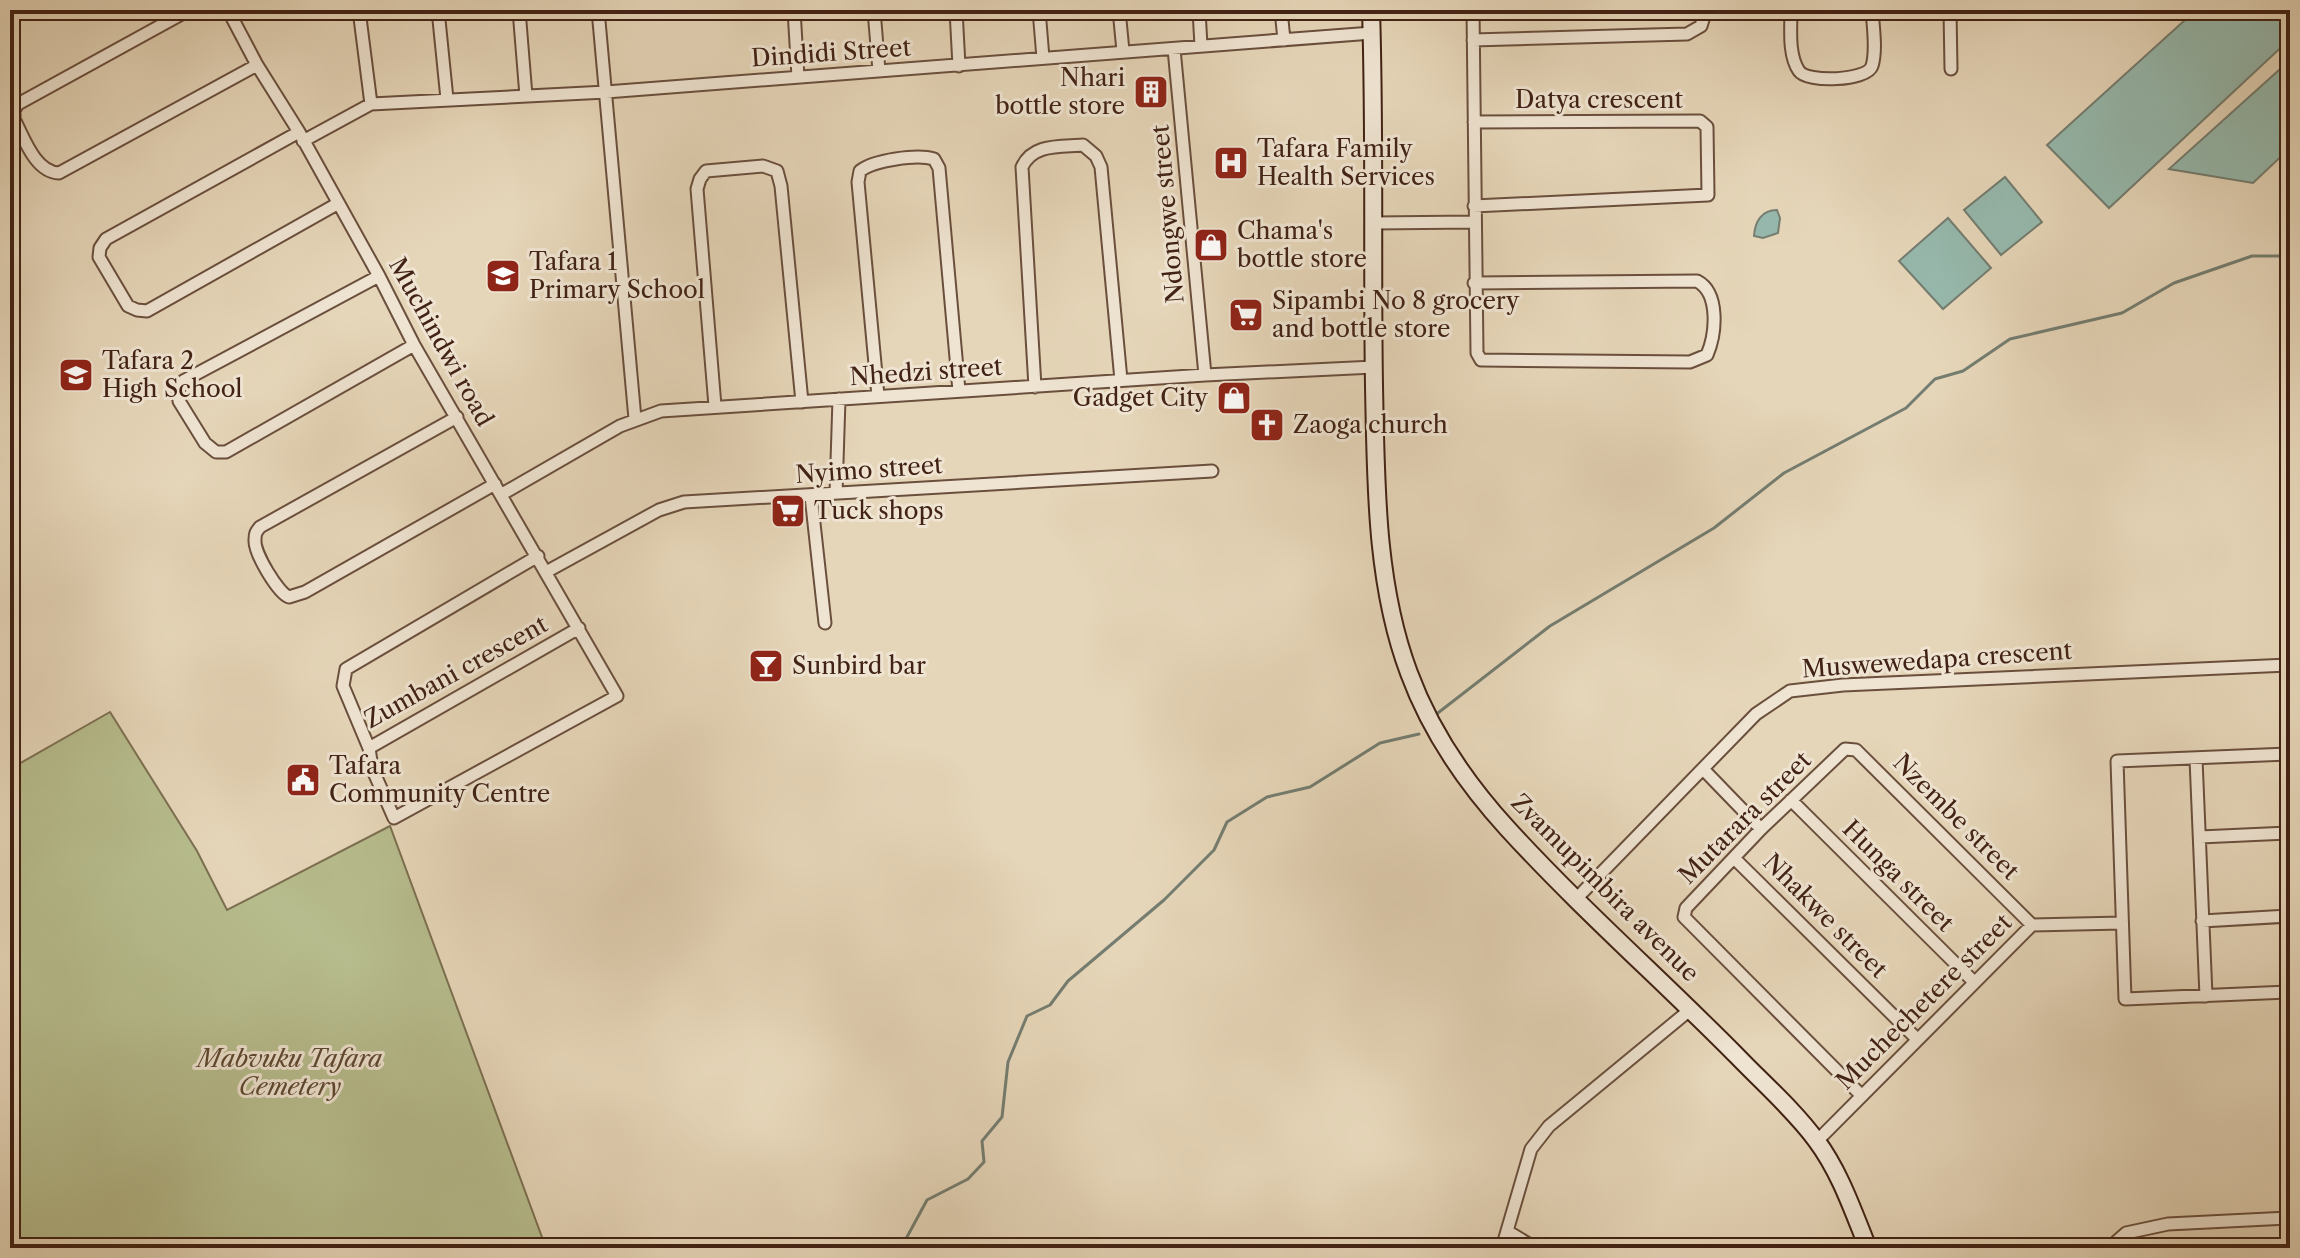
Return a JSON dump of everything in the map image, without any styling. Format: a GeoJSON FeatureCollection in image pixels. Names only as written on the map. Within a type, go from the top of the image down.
{"type":"FeatureCollection","features":[{"type":"Feature","properties":{"kind":"street"},"geometry":{"type":"LineString","coordinates":[[10,16],[22,10]]}},
{"type":"Feature","properties":{"kind":"street"},"geometry":{"type":"LineString","coordinates":[[189,10],[18,104],[14,119],[42,168],[50,173],[59,173],[257,65]]}},
{"type":"Feature","properties":{"kind":"street","name":"Muchindwi road"},"geometry":{"type":"LineString","coordinates":[[228,10],[379,276],[414,345],[617,696],[394,818],[372,768],[369,748]]}},
{"type":"Feature","properties":{"kind":"street"},"geometry":{"type":"LineString","coordinates":[[359,10],[371,104]]}},
{"type":"Feature","properties":{"kind":"street"},"geometry":{"type":"LineString","coordinates":[[438,10],[447,99]]}},
{"type":"Feature","properties":{"kind":"street"},"geometry":{"type":"LineString","coordinates":[[519,10],[526,96]]}},
{"type":"Feature","properties":{"kind":"street"},"geometry":{"type":"LineString","coordinates":[[598,10],[635,419]]}},
{"type":"Feature","properties":{"kind":"street"},"geometry":{"type":"LineString","coordinates":[[794,10],[798,77]]}},
{"type":"Feature","properties":{"kind":"street"},"geometry":{"type":"LineString","coordinates":[[874,10],[879,71]]}},
{"type":"Feature","properties":{"kind":"street"},"geometry":{"type":"LineString","coordinates":[[956,10],[959,66]]}},
{"type":"Feature","properties":{"kind":"street"},"geometry":{"type":"LineString","coordinates":[[1039,10],[1043,58]]}},
{"type":"Feature","properties":{"kind":"street"},"geometry":{"type":"LineString","coordinates":[[1119,10],[1123,51]]}},
{"type":"Feature","properties":{"kind":"street"},"geometry":{"type":"LineString","coordinates":[[1199,10],[1201,46]]}},
{"type":"Feature","properties":{"kind":"street"},"geometry":{"type":"LineString","coordinates":[[1281,10],[1284,40]]}},
{"type":"Feature","properties":{"kind":"street","name":"Zvamupimbira avenue"},"geometry":{"type":"LineString","coordinates":[[1371,10],[1376,458],[1384,563],[1395,627],[1408,671],[1430,720],[1464,773],[1504,825],[1575,900],[1691,1009],[1817,1141],[1836,1172],[1868,1248]]}},
{"type":"Feature","properties":{"kind":"street"},"geometry":{"type":"LineString","coordinates":[[1473,10],[1474,283],[1477,353],[1481,360],[1690,362],[1707,355],[1712,343],[1713,314],[1709,293],[1705,285],[1697,281],[1474,283]]}},
{"type":"Feature","properties":{"kind":"street"},"geometry":{"type":"LineString","coordinates":[[1473,40],[1687,34],[1701,26],[1706,10]]}},
{"type":"Feature","properties":{"kind":"street"},"geometry":{"type":"LineString","coordinates":[[1791,10],[1794,61],[1800,73],[1808,78],[1858,77],[1868,73],[1873,64],[1872,10]]}},
{"type":"Feature","properties":{"kind":"street"},"geometry":{"type":"LineString","coordinates":[[1950,10],[1951,69]]}},
{"type":"Feature","properties":{"kind":"street","name":"Dindidi Street"},"geometry":{"type":"LineString","coordinates":[[337,204],[147,311],[128,306],[99,257],[106,239],[301,136],[371,104],[606,92],[1372,33]]}},
{"type":"Feature","properties":{"kind":"street","name":"Ndongwe street"},"geometry":{"type":"LineString","coordinates":[[1174,49],[1205,375]]}},
{"type":"Feature","properties":{"kind":"street","name":"Datya crescent"},"geometry":{"type":"LineString","coordinates":[[1474,122],[1700,121],[1707,127],[1709,150],[1708,195],[1474,206]]}},
{"type":"Feature","properties":{"kind":"street"},"geometry":{"type":"LineString","coordinates":[[1035,387],[1022,167],[1034,152],[1045,148],[1083,145],[1096,156],[1101,167],[1121,380]]}},
{"type":"Feature","properties":{"kind":"street"},"geometry":{"type":"LineString","coordinates":[[878,396],[858,182],[860,171],[868,165],[923,156],[934,159],[939,168],[959,391]]}},
{"type":"Feature","properties":{"kind":"street"},"geometry":{"type":"LineString","coordinates":[[715,406],[697,189],[706,171],[763,166],[777,171],[781,186],[802,402]]}},
{"type":"Feature","properties":{"kind":"street"},"geometry":{"type":"LineString","coordinates":[[1373,223],[1474,222]]}},
{"type":"Feature","properties":{"kind":"street"},"geometry":{"type":"LineString","coordinates":[[379,276],[183,381],[178,390],[179,401],[205,443],[216,452],[226,452],[414,345]]}},
{"type":"Feature","properties":{"kind":"street","name":"Nhedzi street"},"geometry":{"type":"LineString","coordinates":[[457,417],[260,527],[256,533],[256,547],[278,590],[289,597],[305,592],[635,419],[661,411],[1121,380],[1374,367]]}},
{"type":"Feature","properties":{"kind":"street"},"geometry":{"type":"LineString","coordinates":[[836,493],[839,399]]}},
{"type":"Feature","properties":{"kind":"street","name":"Nyimo street"},"geometry":{"type":"LineString","coordinates":[[546,572],[670,505],[684,502],[1212,471]]}},
{"type":"Feature","properties":{"kind":"street"},"geometry":{"type":"LineString","coordinates":[[811,496],[825,623]]}},
{"type":"Feature","properties":{"kind":"street","name":"Zumbani crescent"},"geometry":{"type":"LineString","coordinates":[[538,556],[346,669],[343,686],[369,748],[579,628]]}},
{"type":"Feature","properties":{"kind":"street","name":"Muswewedapa crescent"},"geometry":{"type":"LineString","coordinates":[[1575,900],[1756,714],[1790,691],[1843,685],[2290,665]]}},
{"type":"Feature","properties":{"kind":"street","name":"Mutarara street"},"geometry":{"type":"LineString","coordinates":[[1845,749],[1761,829],[1686,908],[1684,917],[1862,1096]]}},
{"type":"Feature","properties":{"kind":"street","name":"Nzembe street"},"geometry":{"type":"LineString","coordinates":[[1845,749],[1860,752],[2032,925]]}},
{"type":"Feature","properties":{"kind":"street"},"geometry":{"type":"LineString","coordinates":[[2290,754],[2117,761],[2125,999],[2290,992]]}},
{"type":"Feature","properties":{"kind":"street"},"geometry":{"type":"LineString","coordinates":[[2196,759],[2206,996]]}},
{"type":"Feature","properties":{"kind":"street"},"geometry":{"type":"LineString","coordinates":[[1703,769],[1761,829]]}},
{"type":"Feature","properties":{"kind":"street","name":"Hunga street"},"geometry":{"type":"LineString","coordinates":[[1791,800],[1974,982]]}},
{"type":"Feature","properties":{"kind":"street"},"geometry":{"type":"LineString","coordinates":[[2200,837],[2290,833]]}},
{"type":"Feature","properties":{"kind":"street","name":"Nhakwe street"},"geometry":{"type":"LineString","coordinates":[[1735,859],[1917,1039]]}},
{"type":"Feature","properties":{"kind":"street"},"geometry":{"type":"LineString","coordinates":[[2202,921],[2290,916]]}},
{"type":"Feature","properties":{"kind":"street","name":"Muchechetere street"},"geometry":{"type":"LineString","coordinates":[[1817,1141],[2032,925],[2122,923]]}},
{"type":"Feature","properties":{"kind":"street"},"geometry":{"type":"LineString","coordinates":[[1502,1248],[1531,1149],[1537,1139],[1691,1009]]}},
{"type":"Feature","properties":{"kind":"street"},"geometry":{"type":"LineString","coordinates":[[2109,1248],[2126,1233],[2168,1224],[2290,1218]]}},
{"type":"Feature","properties":{"kind":"street"},"geometry":{"type":"LineString","coordinates":[[1507,1231],[1535,1248]]}},
{"type":"Feature","properties":{"kind":"green space","name":"Mabvuku Tafara Cemetery"},"geometry":{"type":"Polygon","coordinates":[[[110,712],[197,851],[227,910],[390,826],[546,1248],[10,1248],[10,769],[110,712]]]}},
{"type":"Feature","properties":{"kind":"water"},"geometry":{"type":"Polygon","coordinates":[[[2196,10],[2290,10],[2290,39],[2109,208],[2047,145],[2196,10]]]}},
{"type":"Feature","properties":{"kind":"water"},"geometry":{"type":"Polygon","coordinates":[[[2290,60],[2290,148],[2253,183],[2169,169],[2290,60]]]}},
{"type":"Feature","properties":{"kind":"water"},"geometry":{"type":"Polygon","coordinates":[[[2005,177],[2042,222],[2001,255],[1964,210],[2005,177]]]}},
{"type":"Feature","properties":{"kind":"water"},"geometry":{"type":"Polygon","coordinates":[[[1777,210],[1780,218],[1778,233],[1763,238],[1754,236],[1760,217],[1777,210]]]}},
{"type":"Feature","properties":{"kind":"water"},"geometry":{"type":"Polygon","coordinates":[[[1948,218],[1991,268],[1943,309],[1899,261],[1948,218]]]}},
{"type":"Feature","properties":{"kind":"waterway"},"geometry":{"type":"LineString","coordinates":[[1434,716],[1550,626],[1714,528],[1784,473],[1906,408],[1935,379],[1963,371],[2010,339],[2122,313],[2174,283],[2252,256],[2290,256]]}},
{"type":"Feature","properties":{"kind":"waterway"},"geometry":{"type":"LineString","coordinates":[[901,1248],[927,1200],[968,1179],[984,1162],[982,1141],[1002,1117],[1008,1062],[1027,1016],[1050,1005],[1068,981],[1164,900],[1214,850],[1227,822],[1267,797],[1310,787],[1380,743],[1419,734]]}},
{"type":"Feature","properties":{"kind":"place","name":"Nhari bottle store"},"geometry":{"type":"Point","coordinates":[1151,92]}},
{"type":"Feature","properties":{"kind":"place","name":"Tafara Family Health Services"},"geometry":{"type":"Point","coordinates":[1231,163]}},
{"type":"Feature","properties":{"kind":"place","name":"Chama's bottle store"},"geometry":{"type":"Point","coordinates":[1211,245]}},
{"type":"Feature","properties":{"kind":"place","name":"Tafara 1 Primary School"},"geometry":{"type":"Point","coordinates":[503,276]}},
{"type":"Feature","properties":{"kind":"place","name":"Sipambi No 8 grocery and bottle store"},"geometry":{"type":"Point","coordinates":[1246,315]}},
{"type":"Feature","properties":{"kind":"place","name":"Tafara 2 High School"},"geometry":{"type":"Point","coordinates":[76,375]}},
{"type":"Feature","properties":{"kind":"place","name":"Gadget City"},"geometry":{"type":"Point","coordinates":[1234,398]}},
{"type":"Feature","properties":{"kind":"place","name":"Zaoga church"},"geometry":{"type":"Point","coordinates":[1267,425]}},
{"type":"Feature","properties":{"kind":"place","name":"Tuck shops"},"geometry":{"type":"Point","coordinates":[788,511]}},
{"type":"Feature","properties":{"kind":"place","name":"Sunbird bar"},"geometry":{"type":"Point","coordinates":[766,666]}},
{"type":"Feature","properties":{"kind":"place","name":"Tafara Community Centre"},"geometry":{"type":"Point","coordinates":[303,780]}}]}
